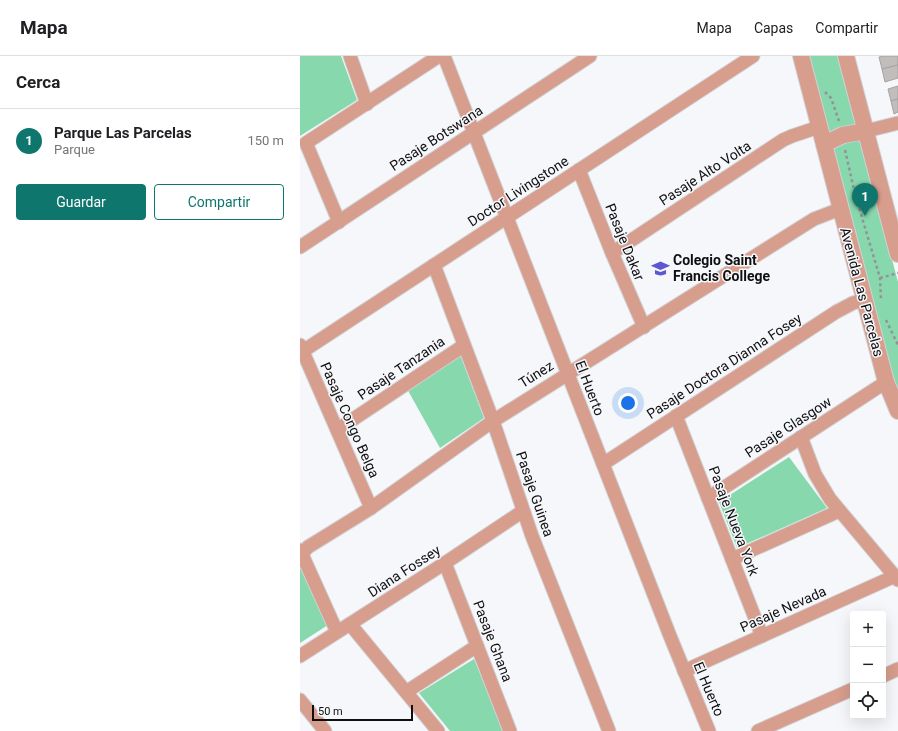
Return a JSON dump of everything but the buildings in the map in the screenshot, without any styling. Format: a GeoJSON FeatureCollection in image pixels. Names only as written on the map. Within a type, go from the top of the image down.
{"type":"FeatureCollection","features":[{"type":"Feature","properties":{"kind":"street"},"geometry":{"type":"LineString","coordinates":[[350,56],[367,104]]}},
{"type":"Feature","properties":{"kind":"street"},"geometry":{"type":"LineString","coordinates":[[339,222],[306,144],[439,56]]}},
{"type":"Feature","properties":{"kind":"street","name":"El Huerto"},"geometry":{"type":"LineString","coordinates":[[444,56],[567,373],[709,731]]}},
{"type":"Feature","properties":{"kind":"street","name":"Pasaje Botswana"},"geometry":{"type":"LineString","coordinates":[[300,247],[590,56]]}},
{"type":"Feature","properties":{"kind":"street","name":"Doctor Livingstone"},"geometry":{"type":"LineString","coordinates":[[301,350],[434,265],[753,56]]}},
{"type":"Feature","properties":{"kind":"street","name":"Avenida Las Parcelas"},"geometry":{"type":"LineString","coordinates":[[800,56],[886,382],[898,411]]}},
{"type":"Feature","properties":{"kind":"street"},"geometry":{"type":"LineString","coordinates":[[846,56],[898,254]]}},
{"type":"Feature","properties":{"kind":"street"},"geometry":{"type":"LineString","coordinates":[[824,144],[843,135],[898,123]]}},
{"type":"Feature","properties":{"kind":"street","name":"Pasaje Alto Volta"},"geometry":{"type":"LineString","coordinates":[[612,253],[783,140],[819,127]]}},
{"type":"Feature","properties":{"kind":"street","name":"Pasaje Dakar"},"geometry":{"type":"LineString","coordinates":[[579,170],[612,253],[644,327]]}},
{"type":"Feature","properties":{"kind":"street","name":"Túnez"},"geometry":{"type":"LineString","coordinates":[[301,554],[308,547],[371,508],[493,420],[567,373],[580,367],[644,327],[814,219],[840,209]]}},
{"type":"Feature","properties":{"kind":"street","name":"Pasaje Guinea"},"geometry":{"type":"LineString","coordinates":[[434,265],[463,346],[493,420],[523,510],[610,731]]}},
{"type":"Feature","properties":{"kind":"street","name":"Pasaje Doctora Dianna Fosey"},"geometry":{"type":"LineString","coordinates":[[603,464],[836,312],[852,303],[864,300]]}},
{"type":"Feature","properties":{"kind":"street","name":"Pasaje Tanzania"},"geometry":{"type":"LineString","coordinates":[[337,430],[463,346]]}},
{"type":"Feature","properties":{"kind":"street","name":"Pasaje Congo Belga"},"geometry":{"type":"LineString","coordinates":[[301,350],[371,508]]}},
{"type":"Feature","properties":{"kind":"street","name":"Pasaje Glasgow"},"geometry":{"type":"LineString","coordinates":[[708,498],[886,382]]}},
{"type":"Feature","properties":{"kind":"street","name":"Pasaje Nueva York"},"geometry":{"type":"LineString","coordinates":[[676,416],[762,636]]}},
{"type":"Feature","properties":{"kind":"street"},"geometry":{"type":"LineString","coordinates":[[801,437],[815,474],[839,510],[896,578]]}},
{"type":"Feature","properties":{"kind":"street","name":"Diana Fossey"},"geometry":{"type":"LineString","coordinates":[[300,656],[445,563],[523,510]]}},
{"type":"Feature","properties":{"kind":"street"},"geometry":{"type":"LineString","coordinates":[[732,559],[839,510]]}},
{"type":"Feature","properties":{"kind":"street"},"geometry":{"type":"LineString","coordinates":[[301,554],[337,632]]}},
{"type":"Feature","properties":{"kind":"street","name":"Pasaje Ghana"},"geometry":{"type":"LineString","coordinates":[[445,563],[510,731]]}},
{"type":"Feature","properties":{"kind":"street","name":"Pasaje Nevada"},"geometry":{"type":"LineString","coordinates":[[684,670],[896,578]]}},
{"type":"Feature","properties":{"kind":"street"},"geometry":{"type":"LineString","coordinates":[[350,624],[438,731]]}},
{"type":"Feature","properties":{"kind":"street"},"geometry":{"type":"LineString","coordinates":[[406,692],[477,646]]}},
{"type":"Feature","properties":{"kind":"street"},"geometry":{"type":"LineString","coordinates":[[886,675],[898,669]]}},
{"type":"Feature","properties":{"kind":"street"},"geometry":{"type":"LineString","coordinates":[[758,731],[850,690]]}},
{"type":"Feature","properties":{"kind":"street"},"geometry":{"type":"LineString","coordinates":[[300,700],[325,731]]}},
{"type":"Feature","properties":{"kind":"path"},"geometry":{"type":"LineString","coordinates":[[823,90],[831,98],[843,135],[855,194],[880,278],[881,302]]}},
{"type":"Feature","properties":{"kind":"path"},"geometry":{"type":"LineString","coordinates":[[880,278],[898,273]]}},
{"type":"Feature","properties":{"kind":"path"},"geometry":{"type":"LineString","coordinates":[[883,314],[898,345]]}},
{"type":"Feature","properties":{"kind":"green space"},"geometry":{"type":"Polygon","coordinates":[[[300,56],[341,56],[357,100],[300,136],[300,56]]]}},
{"type":"Feature","properties":{"kind":"green space"},"geometry":{"type":"Polygon","coordinates":[[[808,56],[838,56],[898,282],[898,393],[891,371],[808,56]]]}},
{"type":"Feature","properties":{"kind":"green space"},"geometry":{"type":"Polygon","coordinates":[[[459,351],[484,418],[440,448],[406,387],[459,351]]]}},
{"type":"Feature","properties":{"kind":"green space"},"geometry":{"type":"Polygon","coordinates":[[[789,457],[827,508],[737,548],[719,502],[789,457]]]}},
{"type":"Feature","properties":{"kind":"green space"},"geometry":{"type":"Polygon","coordinates":[[[300,563],[328,625],[300,643],[300,563]]]}},
{"type":"Feature","properties":{"kind":"green space"},"geometry":{"type":"Polygon","coordinates":[[[474,659],[504,731],[450,731],[419,693],[474,659]]]}},
{"type":"Feature","properties":{"kind":"place","name":"Parque Las Parcelas"},"geometry":{"type":"Point","coordinates":[865,216]}},
{"type":"Feature","properties":{"kind":"place","name":"Colegio Saint Francis College"},"geometry":{"type":"Point","coordinates":[660,268]}}]}
